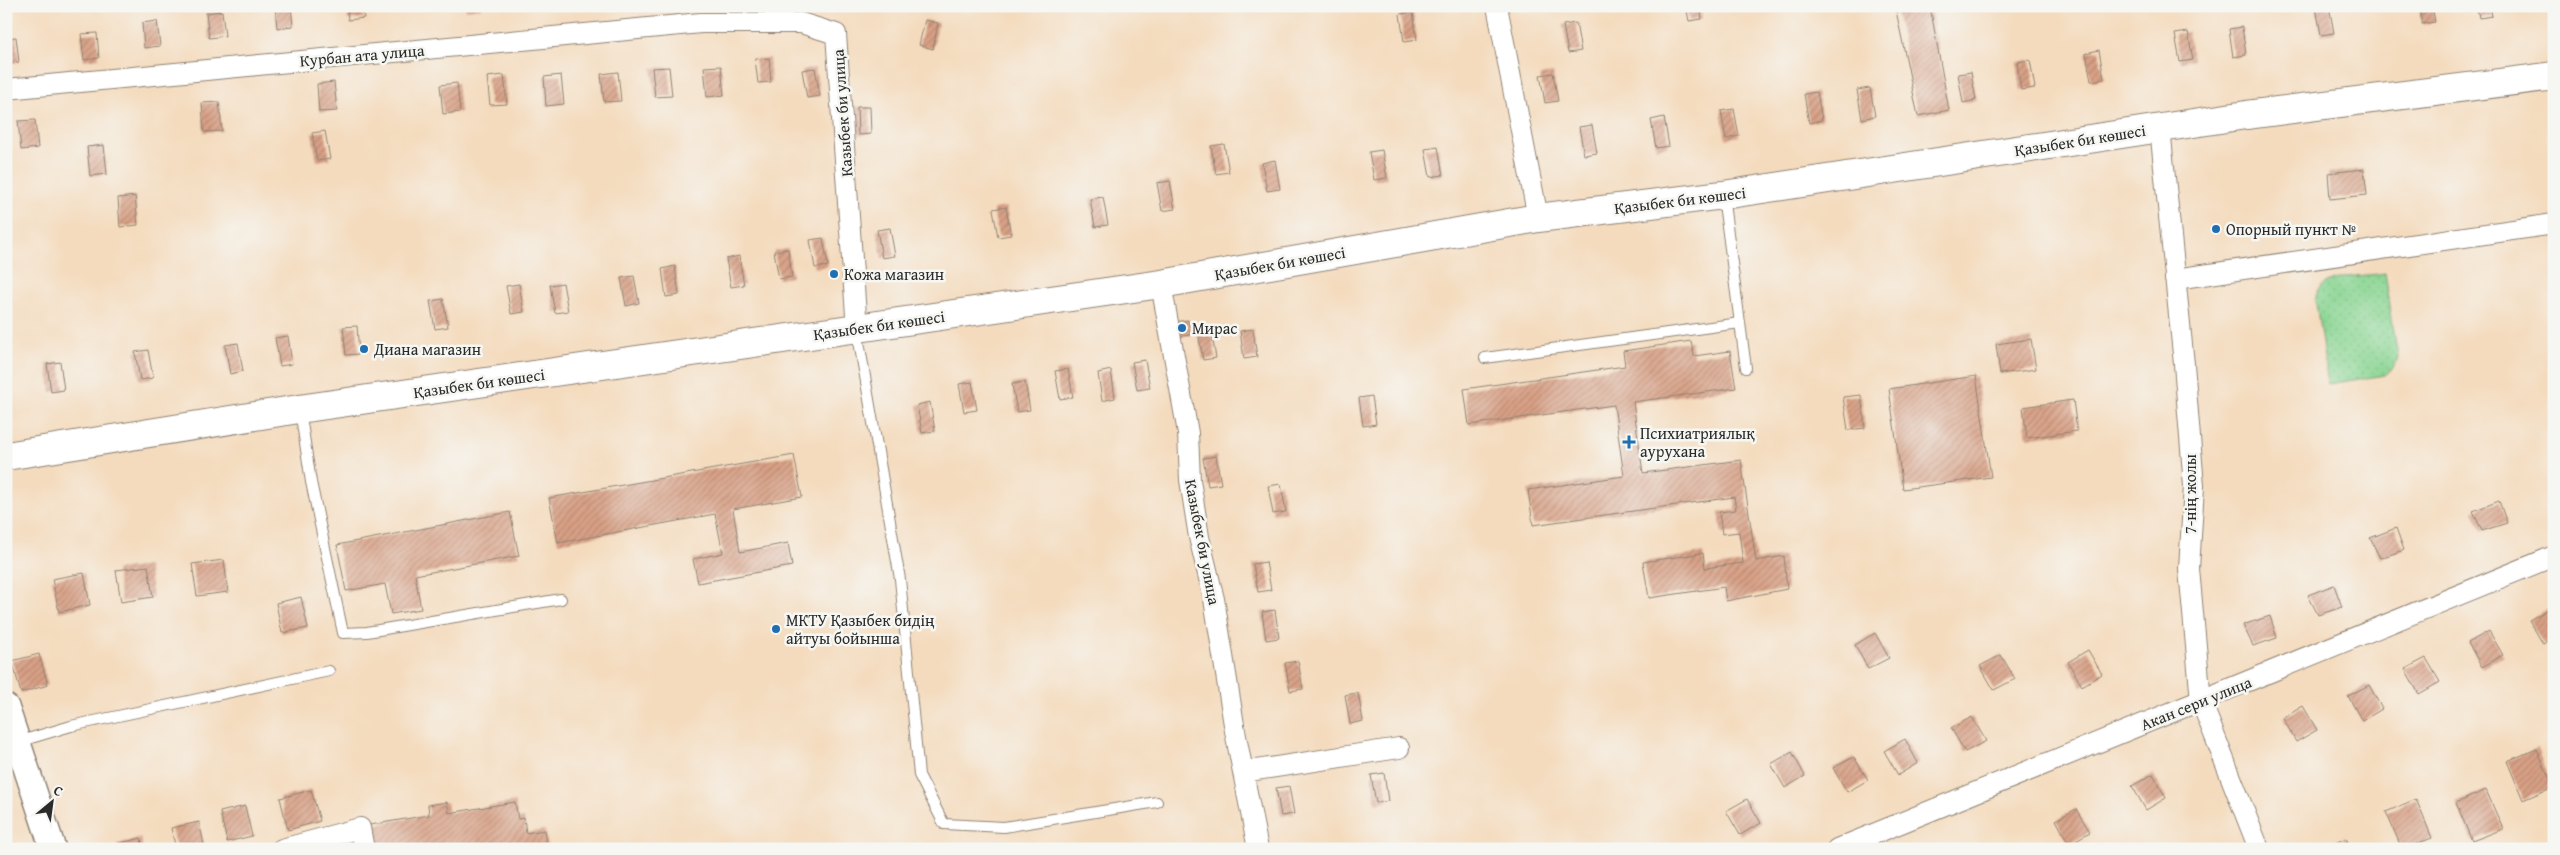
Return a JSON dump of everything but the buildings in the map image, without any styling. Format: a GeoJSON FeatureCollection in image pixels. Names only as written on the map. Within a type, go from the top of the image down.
{"type":"FeatureCollection","features":[{"type":"Feature","properties":{"kind":"main road","name":"Қазыбек би көшесі"},"geometry":{"type":"LineString","coordinates":[[6,456],[299,409],[1161,284],[1538,218],[1723,194],[2160,128],[2554,76]]}},
{"type":"Feature","properties":{"kind":"street"},"geometry":{"type":"LineString","coordinates":[[1497,6],[1538,218]]}},
{"type":"Feature","properties":{"kind":"street","name":"Курбан ата улица"},"geometry":{"type":"LineString","coordinates":[[6,89],[701,15]]}},
{"type":"Feature","properties":{"kind":"street","name":"Казыбек би улица"},"geometry":{"type":"LineString","coordinates":[[701,15],[801,23],[836,34],[857,329]]}},
{"type":"Feature","properties":{"kind":"street","name":"7-нің жолы"},"geometry":{"type":"LineString","coordinates":[[2160,128],[2176,279],[2194,486],[2189,568],[2201,701],[2259,849]]}},
{"type":"Feature","properties":{"kind":"street"},"geometry":{"type":"LineString","coordinates":[[2176,279],[2554,224]]}},
{"type":"Feature","properties":{"kind":"street","name":"Казыбек би улица"},"geometry":{"type":"LineString","coordinates":[[1161,284],[1188,433],[1190,480],[1199,537],[1214,599],[1258,849]]}},
{"type":"Feature","properties":{"kind":"street","name":"Акан сери улица"},"geometry":{"type":"LineString","coordinates":[[1837,849],[2554,556]]}},
{"type":"Feature","properties":{"kind":"street"},"geometry":{"type":"LineString","coordinates":[[6,707],[12,756],[37,849]]}},
{"type":"Feature","properties":{"kind":"street"},"geometry":{"type":"LineString","coordinates":[[1243,772],[1399,748]]}},
{"type":"Feature","properties":{"kind":"street"},"geometry":{"type":"LineString","coordinates":[[12,756],[53,849]]}},
{"type":"Feature","properties":{"kind":"street"},"geometry":{"type":"LineString","coordinates":[[282,849],[360,828],[364,849]]}},
{"type":"Feature","properties":{"kind":"lane"},"geometry":{"type":"LineString","coordinates":[[1723,194],[1746,368]]}},
{"type":"Feature","properties":{"kind":"lane"},"geometry":{"type":"LineString","coordinates":[[1485,358],[1740,323]]}},
{"type":"Feature","properties":{"kind":"lane"},"geometry":{"type":"LineString","coordinates":[[857,329],[900,579],[919,775],[944,824],[1004,827],[1157,802]]}},
{"type":"Feature","properties":{"kind":"lane"},"geometry":{"type":"LineString","coordinates":[[299,409],[343,633],[367,632],[561,600]]}},
{"type":"Feature","properties":{"kind":"lane"},"geometry":{"type":"LineString","coordinates":[[12,756],[32,738],[71,726],[329,671]]}},
{"type":"Feature","properties":{"kind":"green space"},"geometry":{"type":"Polygon","coordinates":[[[2385,273],[2398,358],[2393,368],[2385,375],[2328,384],[2315,296],[2327,283],[2335,280],[2345,277],[2385,273]]]}},
{"type":"Feature","properties":{"kind":"place","name":"Опорный пункт №"},"geometry":{"type":"Point","coordinates":[2216,229]}},
{"type":"Feature","properties":{"kind":"place","name":"Кожа магазин"},"geometry":{"type":"Point","coordinates":[834,274]}},
{"type":"Feature","properties":{"kind":"place","name":"Мирас"},"geometry":{"type":"Point","coordinates":[1182,328]}},
{"type":"Feature","properties":{"kind":"place","name":"Диана магазин"},"geometry":{"type":"Point","coordinates":[364,349]}},
{"type":"Feature","properties":{"kind":"place","name":"Психиатриялық аурухана"},"geometry":{"type":"Point","coordinates":[1629,442]}},
{"type":"Feature","properties":{"kind":"place","name":"МКТУ Қазыбек бидің айтуы бойынша"},"geometry":{"type":"Point","coordinates":[776,629]}}]}
